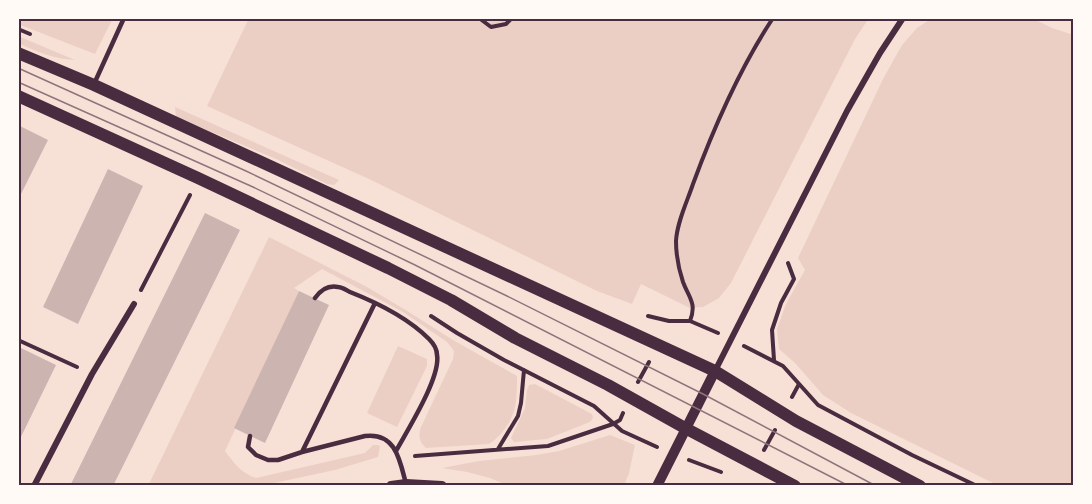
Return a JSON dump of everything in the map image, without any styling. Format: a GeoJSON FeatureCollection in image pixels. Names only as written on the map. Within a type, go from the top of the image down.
{"type":"FeatureCollection","features":[{"type":"Feature","properties":{"kind":"main road"},"geometry":{"type":"LineString","coordinates":[[18,53],[94,85],[715,371],[796,421],[920,486]]}},
{"type":"Feature","properties":{"kind":"main road"},"geometry":{"type":"LineString","coordinates":[[18,96],[388,268],[795,486]]}},
{"type":"Feature","properties":{"kind":"street"},"geometry":{"type":"LineString","coordinates":[[657,486],[847,111],[903,18]]}},
{"type":"Feature","properties":{"kind":"street"},"geometry":{"type":"LineString","coordinates":[[34,486],[92,374],[134,304]]}},
{"type":"Feature","properties":{"kind":"street"},"geometry":{"type":"LineString","coordinates":[[391,486],[406,484],[442,486]]}},
{"type":"Feature","properties":{"kind":"lane"},"geometry":{"type":"LineString","coordinates":[[94,85],[124,18]]}},
{"type":"Feature","properties":{"kind":"lane"},"geometry":{"type":"LineString","coordinates":[[315,298],[327,287],[337,286],[375,303],[411,324],[431,340],[437,352],[438,366],[430,387],[396,451]]}},
{"type":"Feature","properties":{"kind":"lane"},"geometry":{"type":"LineString","coordinates":[[302,452],[375,303]]}},
{"type":"Feature","properties":{"kind":"lane"},"geometry":{"type":"LineString","coordinates":[[250,436],[248,447],[256,455],[268,460],[278,460],[373,435],[384,439],[396,451],[406,484]]}},
{"type":"Feature","properties":{"kind":"path"},"geometry":{"type":"LineString","coordinates":[[479,18],[491,27],[506,24],[512,18]]}},
{"type":"Feature","properties":{"kind":"path"},"geometry":{"type":"LineString","coordinates":[[690,321],[694,311],[682,281],[678,263],[676,241],[680,223],[704,157],[741,73],[774,18]]}},
{"type":"Feature","properties":{"kind":"path"},"geometry":{"type":"LineString","coordinates":[[134,304],[198,178]]}},
{"type":"Feature","properties":{"kind":"path"},"geometry":{"type":"LineString","coordinates":[[774,361],[772,330],[781,303],[794,279]]}},
{"type":"Feature","properties":{"kind":"path"},"geometry":{"type":"LineString","coordinates":[[399,457],[548,446],[614,424],[620,420],[669,321]]}},
{"type":"Feature","properties":{"kind":"path"},"geometry":{"type":"LineString","coordinates":[[18,340],[92,374]]}},
{"type":"Feature","properties":{"kind":"path"},"geometry":{"type":"LineString","coordinates":[[497,450],[518,416],[524,370]]}},
{"type":"Feature","properties":{"kind":"shaded area"},"geometry":{"type":"Polygon","coordinates":[[[18,18],[113,18],[95,54],[18,24],[18,18]]]}},
{"type":"Feature","properties":{"kind":"shaded area"},"geometry":{"type":"Polygon","coordinates":[[[249,18],[869,18],[855,39],[731,283],[719,298],[703,307],[690,308],[641,284],[632,304],[597,291],[369,179],[207,106],[249,18]]]}},
{"type":"Feature","properties":{"kind":"shaded area"},"geometry":{"type":"Polygon","coordinates":[[[932,18],[1032,18],[1074,35],[1074,486],[999,486],[851,413],[823,395],[795,363],[779,349],[777,329],[786,304],[805,270],[798,258],[883,79],[902,45],[917,28],[932,18]]]}},
{"type":"Feature","properties":{"kind":"shaded area"},"geometry":{"type":"Polygon","coordinates":[[[18,36],[75,60],[53,57],[32,49],[18,43],[18,36]]]}},
{"type":"Feature","properties":{"kind":"shaded area"},"geometry":{"type":"Polygon","coordinates":[[[175,107],[339,180],[334,185],[327,184],[274,158],[176,117],[175,107]]]}},
{"type":"Feature","properties":{"kind":"shaded area"},"geometry":{"type":"Polygon","coordinates":[[[269,237],[367,287],[517,376],[515,407],[503,431],[489,444],[426,448],[420,439],[421,427],[453,359],[454,351],[447,342],[403,312],[322,269],[294,288],[299,291],[225,451],[242,470],[256,478],[365,453],[373,445],[380,446],[378,457],[335,470],[260,486],[148,486],[269,237]]]}},
{"type":"Feature","properties":{"kind":"shaded area"},"geometry":{"type":"Polygon","coordinates":[[[398,346],[427,359],[427,366],[397,427],[367,413],[398,346]]]}},
{"type":"Feature","properties":{"kind":"shaded area"},"geometry":{"type":"Polygon","coordinates":[[[535,384],[592,414],[593,418],[590,422],[547,439],[514,442],[511,438],[525,408],[527,390],[529,385],[535,384]]]}},
{"type":"Feature","properties":{"kind":"shaded area"},"geometry":{"type":"Polygon","coordinates":[[[610,435],[635,445],[624,486],[509,486],[490,478],[442,468],[559,451],[610,435]]]}},
{"type":"Feature","properties":{"kind":"building"},"geometry":{"type":"Polygon","coordinates":[[[18,125],[48,140],[18,200],[18,125]]]}},
{"type":"Feature","properties":{"kind":"building"},"geometry":{"type":"Polygon","coordinates":[[[108,169],[143,186],[78,324],[43,307],[108,169]]]}},
{"type":"Feature","properties":{"kind":"building"},"geometry":{"type":"Polygon","coordinates":[[[205,213],[240,230],[113,486],[70,486],[205,213]]]}},
{"type":"Feature","properties":{"kind":"building"},"geometry":{"type":"Polygon","coordinates":[[[299,291],[329,305],[265,443],[234,428],[299,291]]]}},
{"type":"Feature","properties":{"kind":"building"},"geometry":{"type":"Polygon","coordinates":[[[21,348],[56,365],[18,443],[18,354],[21,348]]]}},
{"type":"Feature","properties":{"kind":"tram line"},"geometry":{"type":"LineString","coordinates":[[18,68],[246,171],[507,296],[703,394],[876,486]]}},
{"type":"Feature","properties":{"kind":"tram line"},"geometry":{"type":"LineString","coordinates":[[18,82],[253,187],[415,265],[849,486]]}}]}
